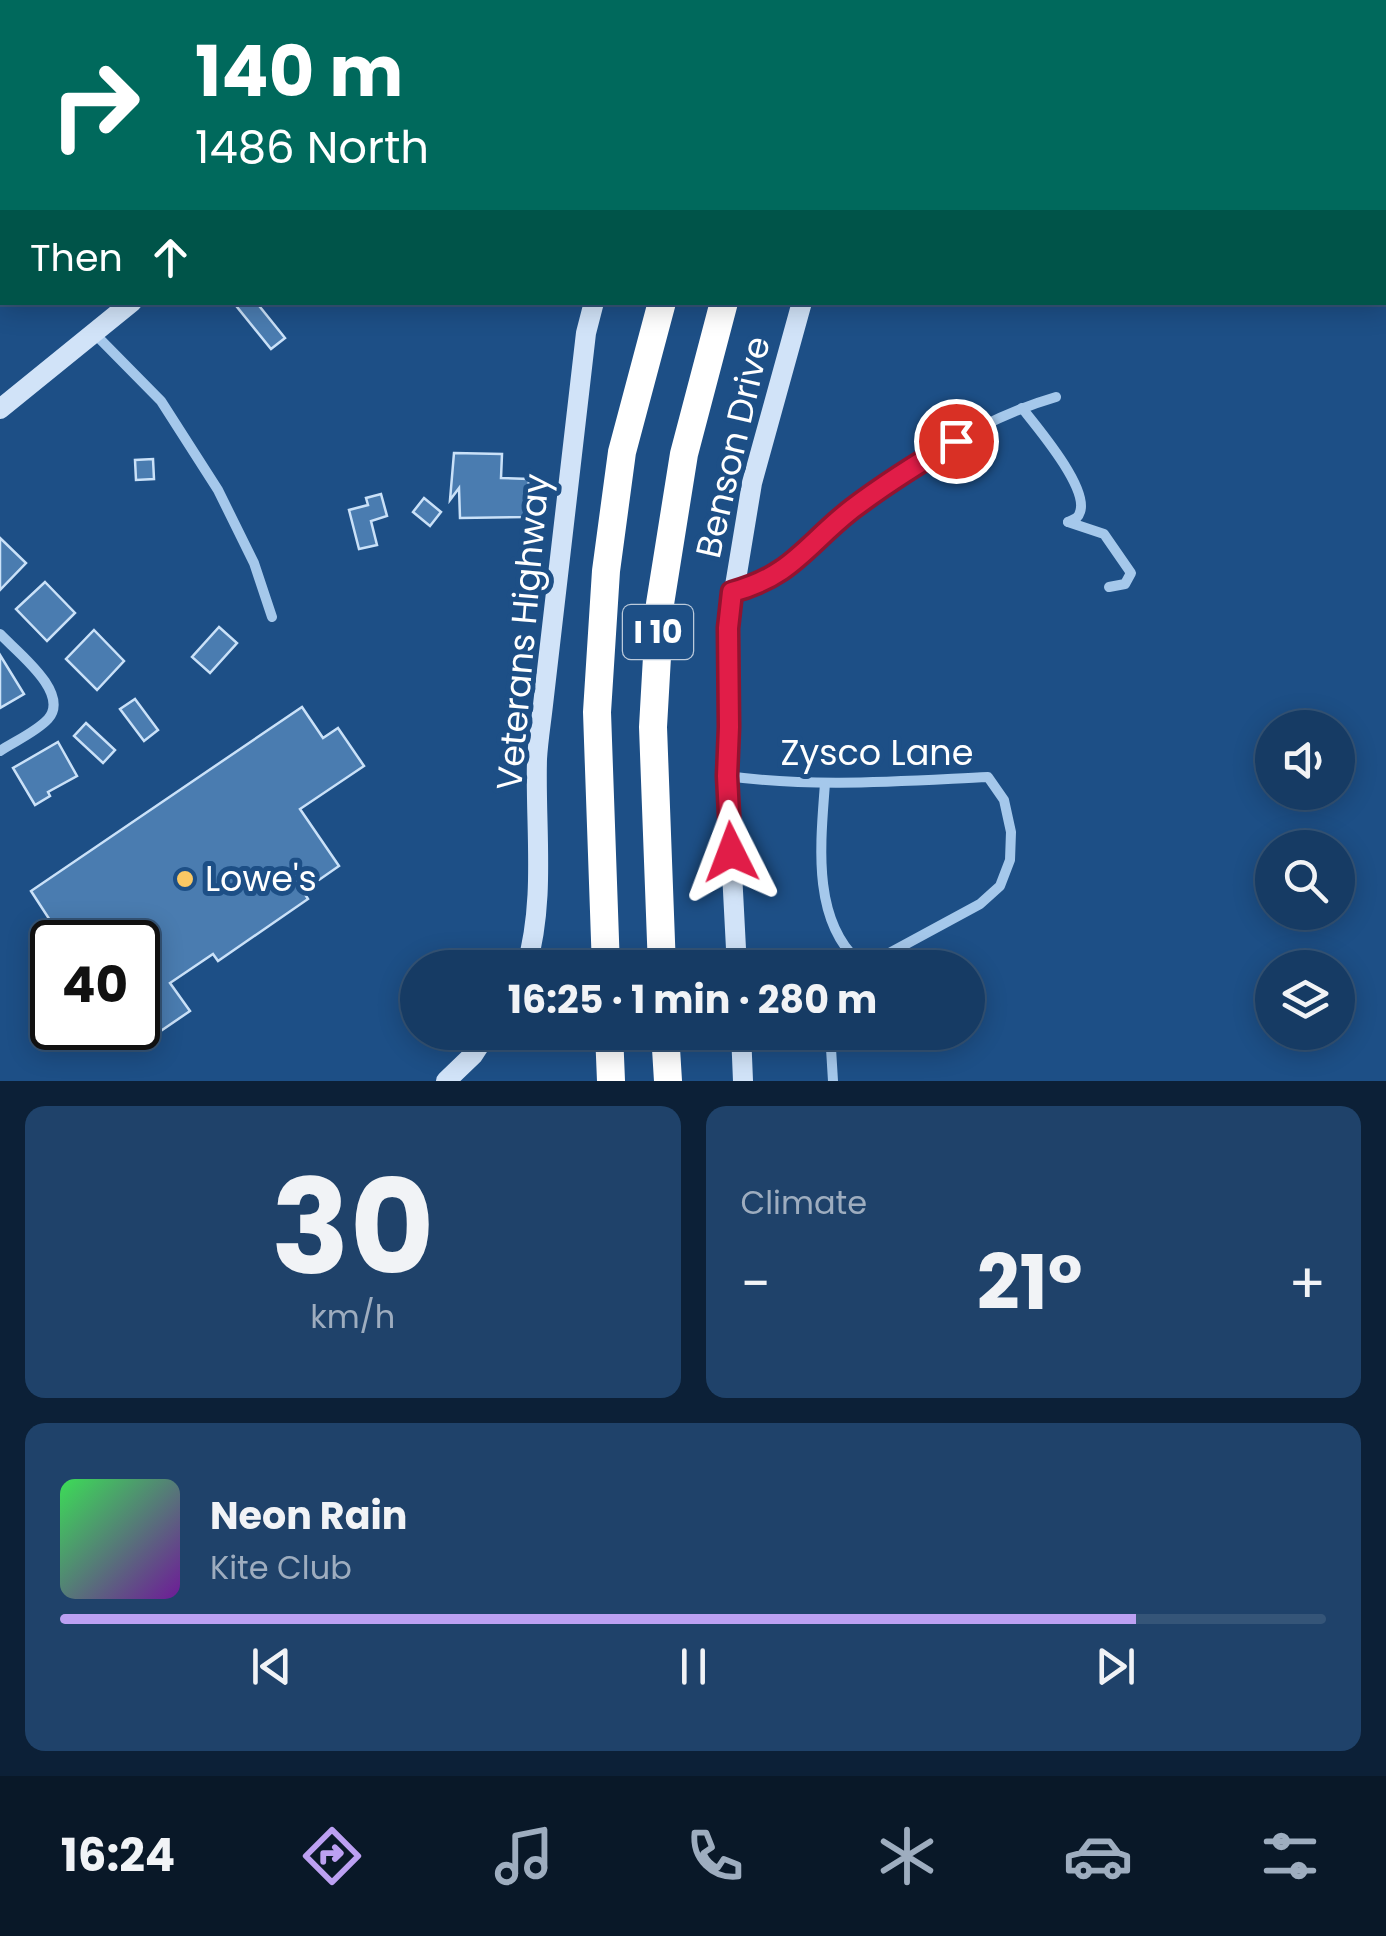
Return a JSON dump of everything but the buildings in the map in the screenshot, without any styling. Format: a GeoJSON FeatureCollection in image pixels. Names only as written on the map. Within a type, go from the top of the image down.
{"type":"FeatureCollection","features":[{"type":"Feature","properties":{"kind":"highway","name":"I 10"},"geometry":{"type":"LineString","coordinates":[[605,950],[596,712],[606,570],[622,452],[661,305]]}},
{"type":"Feature","properties":{"kind":"highway","name":"I 10"},"geometry":{"type":"LineString","coordinates":[[661,950],[653,727],[660,604],[684,454],[723,305]]}},
{"type":"Feature","properties":{"kind":"highway"},"geometry":{"type":"LineString","coordinates":[[609,1050],[611,1081]]}},
{"type":"Feature","properties":{"kind":"highway"},"geometry":{"type":"LineString","coordinates":[[666,1050],[668,1081]]}},
{"type":"Feature","properties":{"kind":"street"},"geometry":{"type":"LineString","coordinates":[[0,410],[128,305]]}},
{"type":"Feature","properties":{"kind":"street","name":"Veterans Highway"},"geometry":{"type":"LineString","coordinates":[[531,950],[538,901],[537,757],[542,705],[586,332],[593,305]]}},
{"type":"Feature","properties":{"kind":"street","name":"Benson Drive"},"geometry":{"type":"LineString","coordinates":[[736,950],[727,776],[728,628],[752,483],[801,305]]}},
{"type":"Feature","properties":{"kind":"street"},"geometry":{"type":"LineString","coordinates":[[94,333],[161,400],[218,490],[254,563],[272,617]]}},
{"type":"Feature","properties":{"kind":"street"},"geometry":{"type":"LineString","coordinates":[[732,592],[774,576],[836,522],[906,470],[983,426],[1056,397]]}},
{"type":"Feature","properties":{"kind":"street"},"geometry":{"type":"LineString","coordinates":[[1022,408],[1065,465],[1080,497],[1081,510],[1077,518],[1068,522],[1104,534],[1131,573],[1124,584],[1109,587]]}},
{"type":"Feature","properties":{"kind":"street"},"geometry":{"type":"LineString","coordinates":[[0,634],[48,683],[54,702],[46,721],[0,751]]}},
{"type":"Feature","properties":{"kind":"street","name":"Zysco Lane"},"geometry":{"type":"LineString","coordinates":[[727,776],[825,783],[988,777],[1004,800],[1010,819],[1006,874],[991,896],[895,950]]}},
{"type":"Feature","properties":{"kind":"street"},"geometry":{"type":"LineString","coordinates":[[825,783],[820,856],[836,935],[846,950]]}},
{"type":"Feature","properties":{"kind":"street"},"geometry":{"type":"LineString","coordinates":[[446,1081],[477,1050]]}},
{"type":"Feature","properties":{"kind":"street"},"geometry":{"type":"LineString","coordinates":[[742,1050],[743,1081]]}},
{"type":"Feature","properties":{"kind":"street"},"geometry":{"type":"LineString","coordinates":[[831,1050],[833,1081]]}},
{"type":"Feature","properties":{"kind":"place","name":"Lowe's"},"geometry":{"type":"Point","coordinates":[185,879]}},
{"type":"Feature","properties":{"kind":"route"},"geometry":{"type":"LineString","coordinates":[[731,852],[727,776],[728,628],[732,592],[758,585],[791,565],[856,506],[956,441]]}}]}
